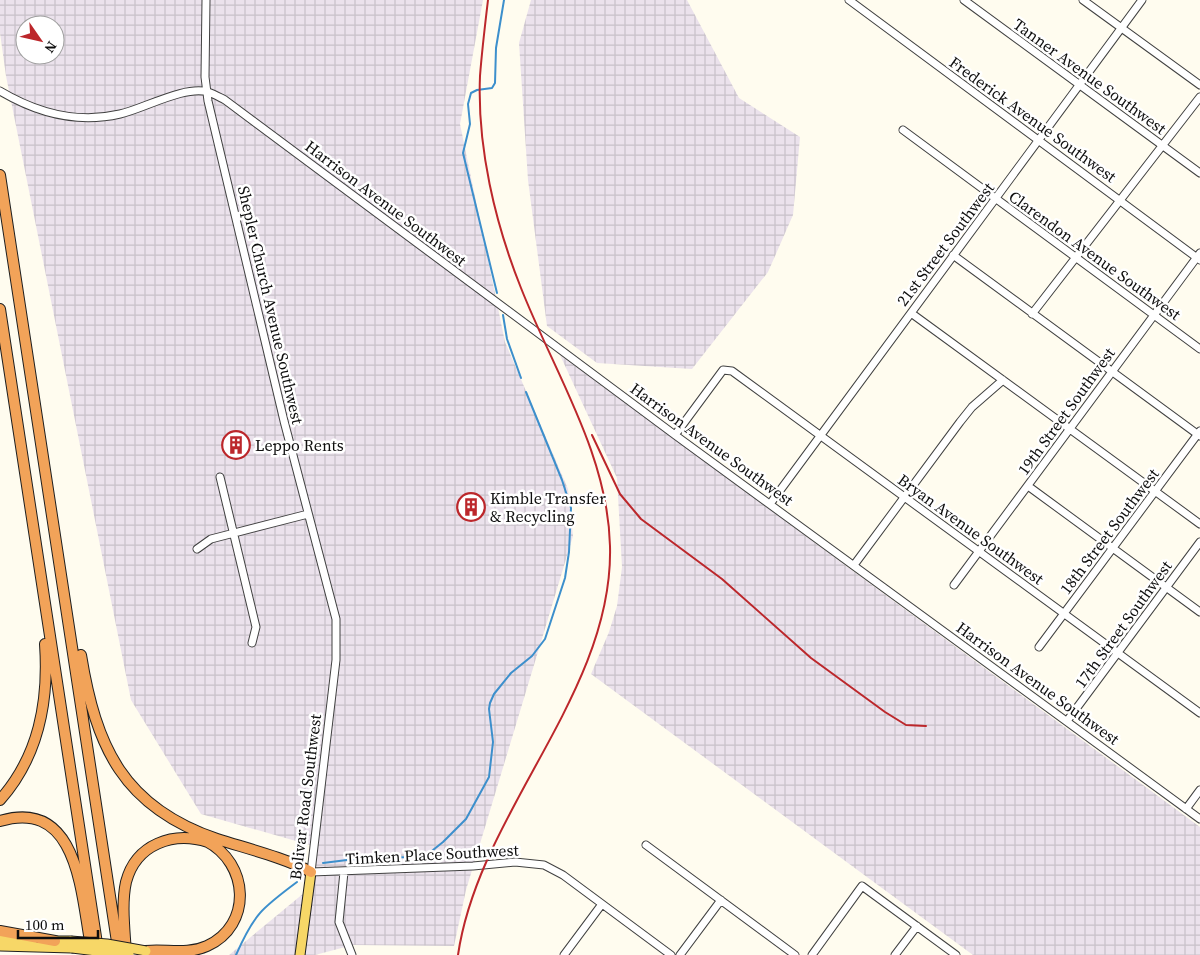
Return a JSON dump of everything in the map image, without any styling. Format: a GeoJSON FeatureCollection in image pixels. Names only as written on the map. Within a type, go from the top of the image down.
{"type":"FeatureCollection","features":[{"type":"Feature","properties":{"kind":"highway"},"geometry":{"type":"LineString","coordinates":[[0,175],[119,955]]}},
{"type":"Feature","properties":{"kind":"highway"},"geometry":{"type":"LineString","coordinates":[[0,309],[99,955]]}},
{"type":"Feature","properties":{"kind":"highway"},"geometry":{"type":"LineString","coordinates":[[42,451],[55,504],[89,698],[100,733],[120,771],[147,801],[182,825],[311,872]]}},
{"type":"Feature","properties":{"kind":"highway"},"geometry":{"type":"LineString","coordinates":[[0,800],[18,777],[32,750],[42,720],[46,691],[44,633],[27,516],[28,492]]}},
{"type":"Feature","properties":{"kind":"highway"},"geometry":{"type":"LineString","coordinates":[[0,821],[21,818],[37,821],[52,829],[64,840],[77,867],[93,955]]}},
{"type":"Feature","properties":{"kind":"highway"},"geometry":{"type":"LineString","coordinates":[[128,955],[124,895],[126,881],[135,863],[145,851],[162,841],[182,837],[206,842],[296,872],[311,872]]}},
{"type":"Feature","properties":{"kind":"highway"},"geometry":{"type":"LineString","coordinates":[[146,951],[178,952],[198,950],[216,941],[233,923],[240,900],[238,877],[227,856],[206,842]]}},
{"type":"Feature","properties":{"kind":"highway"},"geometry":{"type":"LineString","coordinates":[[0,931],[55,941]]}},
{"type":"Feature","properties":{"kind":"main road","name":"Bolivar Road Southwest"},"geometry":{"type":"LineString","coordinates":[[300,955],[311,872]]}},
{"type":"Feature","properties":{"kind":"main road"},"geometry":{"type":"LineString","coordinates":[[0,940],[55,941],[128,955]]}},
{"type":"Feature","properties":{"kind":"main road"},"geometry":{"type":"LineString","coordinates":[[0,946],[107,944],[159,955]]}},
{"type":"Feature","properties":{"kind":"street","name":"Shepler Church Avenue Southwest"},"geometry":{"type":"LineString","coordinates":[[206,0],[207,91],[308,514],[333,604],[337,642]]}},
{"type":"Feature","properties":{"kind":"street","name":"Frederick Avenue Southwest"},"geometry":{"type":"LineString","coordinates":[[849,0],[1199,257]]}},
{"type":"Feature","properties":{"kind":"street","name":"Tanner Avenue Southwest"},"geometry":{"type":"LineString","coordinates":[[965,0],[1200,173]]}},
{"type":"Feature","properties":{"kind":"street"},"geometry":{"type":"LineString","coordinates":[[1083,0],[1200,85]]}},
{"type":"Feature","properties":{"kind":"street","name":"21st Street Southwest"},"geometry":{"type":"LineString","coordinates":[[770,504],[1142,0]]}},
{"type":"Feature","properties":{"kind":"street"},"geometry":{"type":"LineString","coordinates":[[0,90],[8,96],[40,111],[84,118],[119,115],[184,94],[207,91]]}},
{"type":"Feature","properties":{"kind":"street","name":"Harrison Avenue Southwest"},"geometry":{"type":"LineString","coordinates":[[207,91],[225,100],[675,434],[1200,819]]}},
{"type":"Feature","properties":{"kind":"street"},"geometry":{"type":"LineString","coordinates":[[1032,314],[1200,97]]}},
{"type":"Feature","properties":{"kind":"street","name":"Clarendon Avenue Southwest"},"geometry":{"type":"LineString","coordinates":[[902,130],[1200,349]]}},
{"type":"Feature","properties":{"kind":"street"},"geometry":{"type":"LineString","coordinates":[[953,256],[1199,433]]}},
{"type":"Feature","properties":{"kind":"street","name":"19th Street Southwest"},"geometry":{"type":"LineString","coordinates":[[954,585],[1199,257]]}},
{"type":"Feature","properties":{"kind":"street"},"geometry":{"type":"LineString","coordinates":[[911,313],[1200,524]]}},
{"type":"Feature","properties":{"kind":"street","name":"Bryan Avenue Southwest"},"geometry":{"type":"LineString","coordinates":[[675,434],[726,369],[732,371],[1200,713]]}},
{"type":"Feature","properties":{"kind":"street"},"geometry":{"type":"LineString","coordinates":[[854,565],[972,407],[1003,380]]}},
{"type":"Feature","properties":{"kind":"street","name":"18th Street Southwest"},"geometry":{"type":"LineString","coordinates":[[1039,647],[1199,433]]}},
{"type":"Feature","properties":{"kind":"street"},"geometry":{"type":"LineString","coordinates":[[220,477],[256,627],[252,643]]}},
{"type":"Feature","properties":{"kind":"street"},"geometry":{"type":"LineString","coordinates":[[1028,486],[1200,612]]}},
{"type":"Feature","properties":{"kind":"street"},"geometry":{"type":"LineString","coordinates":[[197,549],[211,539],[308,514]]}},
{"type":"Feature","properties":{"kind":"street","name":"17th Street Southwest"},"geometry":{"type":"LineString","coordinates":[[1067,721],[1119,654],[1200,542]]}},
{"type":"Feature","properties":{"kind":"street","name":"Bolivar Road Southwest"},"geometry":{"type":"LineString","coordinates":[[311,872],[337,642]]}},
{"type":"Feature","properties":{"kind":"street"},"geometry":{"type":"LineString","coordinates":[[1186,809],[1200,790]]}},
{"type":"Feature","properties":{"kind":"street"},"geometry":{"type":"LineString","coordinates":[[646,845],[795,955]]}},
{"type":"Feature","properties":{"kind":"street","name":"Timken Place Southwest"},"geometry":{"type":"LineString","coordinates":[[311,872],[473,866],[515,862],[544,865],[563,875],[672,955]]}},
{"type":"Feature","properties":{"kind":"street"},"geometry":{"type":"LineString","coordinates":[[344,872],[339,922],[352,955]]}},
{"type":"Feature","properties":{"kind":"street"},"geometry":{"type":"LineString","coordinates":[[812,955],[862,886],[956,955]]}},
{"type":"Feature","properties":{"kind":"street"},"geometry":{"type":"LineString","coordinates":[[680,955],[720,900]]}},
{"type":"Feature","properties":{"kind":"street"},"geometry":{"type":"LineString","coordinates":[[564,955],[602,904]]}},
{"type":"Feature","properties":{"kind":"street"},"geometry":{"type":"LineString","coordinates":[[895,955],[917,926]]}},
{"type":"Feature","properties":{"kind":"shaded area"},"geometry":{"type":"Polygon","coordinates":[[[0,0],[483,0],[460,124],[505,342],[568,489],[573,536],[466,890],[454,946],[353,945],[315,955],[229,955],[304,893],[310,845],[201,814],[131,700],[6,76],[0,33],[0,0]]]}},
{"type":"Feature","properties":{"kind":"shaded area"},"geometry":{"type":"Polygon","coordinates":[[[531,0],[687,0],[739,98],[800,137],[793,215],[768,272],[692,369],[597,363],[547,326],[528,180],[519,43],[531,0]]]}},
{"type":"Feature","properties":{"kind":"shaded area"},"geometry":{"type":"Polygon","coordinates":[[[560,355],[1200,827],[1200,955],[973,955],[591,674],[609,632],[617,606],[622,567],[617,478],[560,355]]]}},
{"type":"Feature","properties":{"kind":"waterway"},"geometry":{"type":"LineString","coordinates":[[497,293],[463,153],[470,124],[468,104],[471,93],[477,90],[492,88],[495,83],[496,48],[504,0]]}},
{"type":"Feature","properties":{"kind":"waterway"},"geometry":{"type":"LineString","coordinates":[[503,315],[507,339],[521,378]]}},
{"type":"Feature","properties":{"kind":"waterway"},"geometry":{"type":"LineString","coordinates":[[323,863],[363,858],[417,857],[428,854],[466,819],[489,777],[493,742],[490,703],[494,694],[511,673],[532,656],[545,639],[565,578],[569,552],[571,508],[562,480],[526,392]]}},
{"type":"Feature","properties":{"kind":"waterway"},"geometry":{"type":"LineString","coordinates":[[236,955],[248,930],[260,913],[297,882]]}},
{"type":"Feature","properties":{"kind":"railway"},"geometry":{"type":"LineString","coordinates":[[458,955],[471,902],[491,851],[569,702],[591,652],[605,600],[610,546],[607,512],[590,446],[521,288],[496,211],[481,130],[480,76],[488,0]]}},
{"type":"Feature","properties":{"kind":"railway"},"geometry":{"type":"LineString","coordinates":[[592,435],[620,494],[641,519],[722,579],[811,658],[885,712],[906,725],[926,726]]}},
{"type":"Feature","properties":{"kind":"place","name":"Leppo Rents"},"geometry":{"type":"Point","coordinates":[236,445]}},
{"type":"Feature","properties":{"kind":"place","name":"Kimble Transfer & Recycling"},"geometry":{"type":"Point","coordinates":[471,507]}}]}
